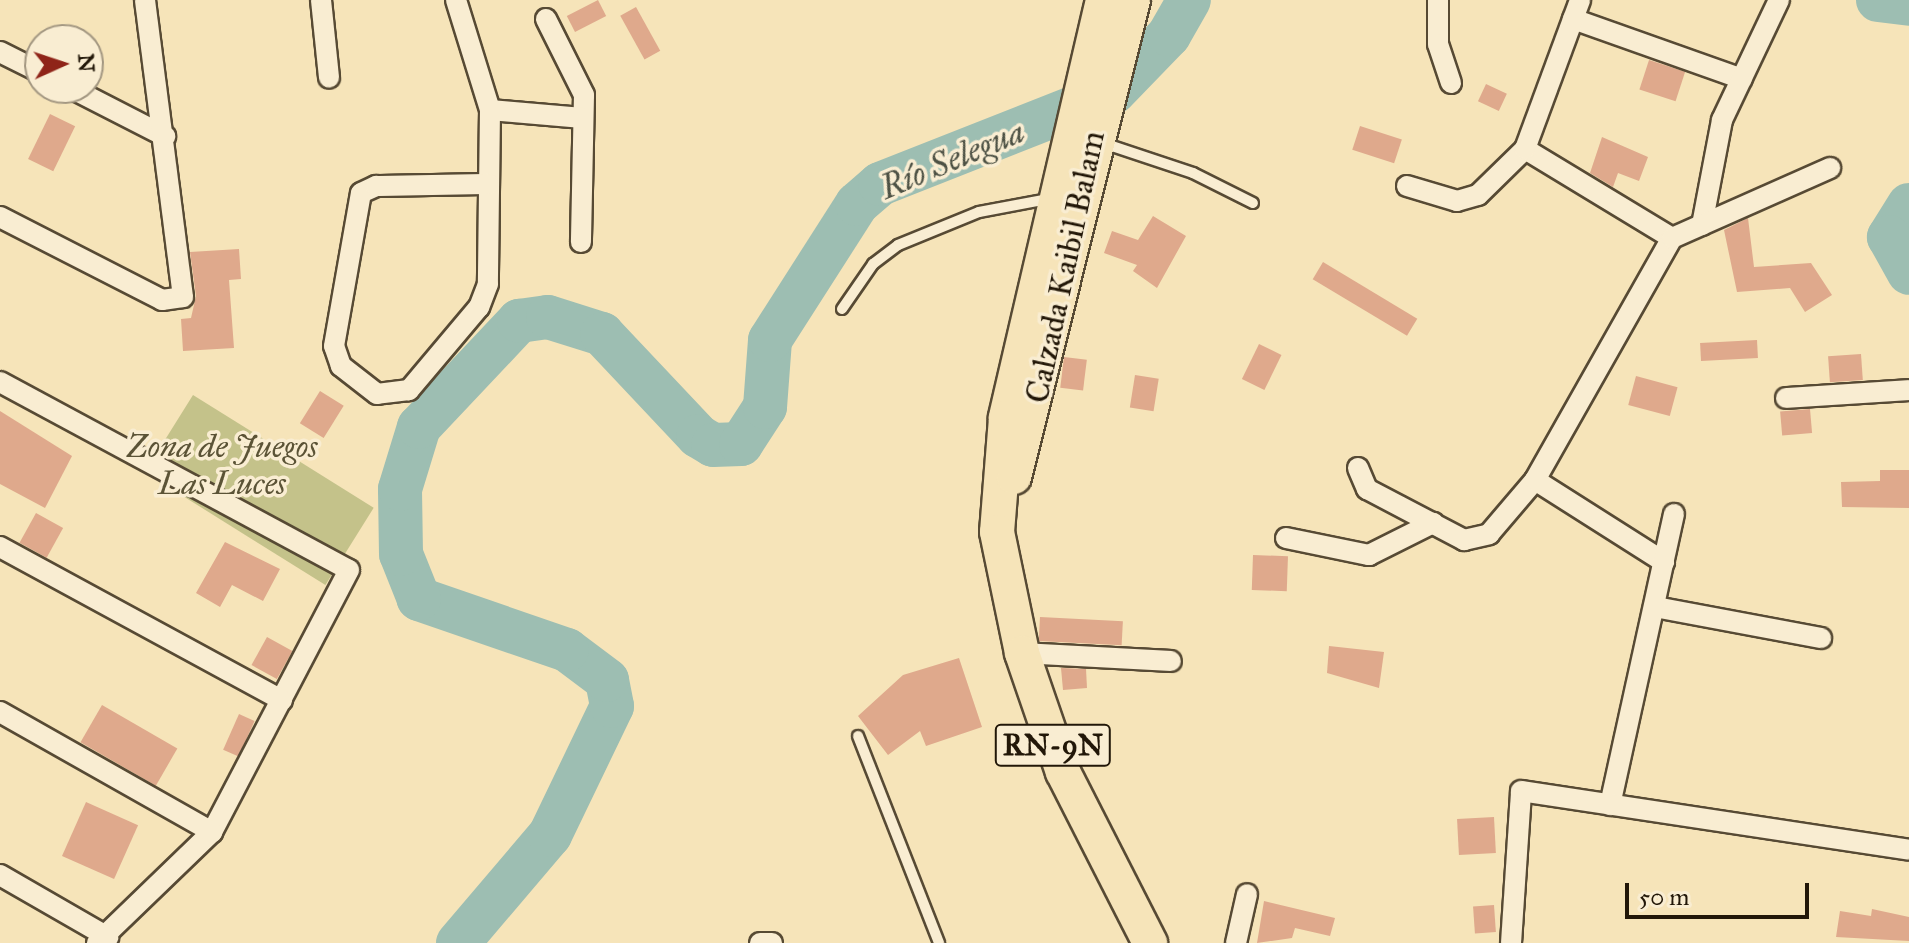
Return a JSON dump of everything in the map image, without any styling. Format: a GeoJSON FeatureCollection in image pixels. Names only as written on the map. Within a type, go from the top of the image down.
{"type":"FeatureCollection","features":[{"type":"Feature","properties":{"kind":"main road","name":"Calzada Kaibil Balam"},"geometry":{"type":"LineString","coordinates":[[997,532],[1032,421],[1103,55],[1103,0]]}},
{"type":"Feature","properties":{"kind":"main road","name":"Calzada Kaibil Balam"},"geometry":{"type":"LineString","coordinates":[[1103,55],[1133,0]]}},
{"type":"Feature","properties":{"kind":"main road","name":"Calzada Kaibil Balam"},"geometry":{"type":"LineString","coordinates":[[1084,144],[1055,198],[1006,418],[997,532],[1022,653],[1063,772],[1150,943]]}},
{"type":"Feature","properties":{"kind":"street"},"geometry":{"type":"LineString","coordinates":[[0,217],[162,300],[183,297],[165,136],[145,0]]}},
{"type":"Feature","properties":{"kind":"street"},"geometry":{"type":"LineString","coordinates":[[321,0],[329,78]]}},
{"type":"Feature","properties":{"kind":"street"},"geometry":{"type":"LineString","coordinates":[[456,0],[490,110],[488,184],[491,265],[479,307],[409,390],[377,394],[341,366],[334,346],[361,193],[376,186],[488,184]]}},
{"type":"Feature","properties":{"kind":"street"},"geometry":{"type":"LineString","coordinates":[[1438,0],[1438,44],[1451,83]]}},
{"type":"Feature","properties":{"kind":"street"},"geometry":{"type":"LineString","coordinates":[[1702,225],[1722,120],[1779,0]]}},
{"type":"Feature","properties":{"kind":"street"},"geometry":{"type":"LineString","coordinates":[[1407,186],[1457,201],[1478,195],[1525,149],[1576,10],[1742,79]]}},
{"type":"Feature","properties":{"kind":"street"},"geometry":{"type":"LineString","coordinates":[[546,19],[584,95],[581,242]]}},
{"type":"Feature","properties":{"kind":"street"},"geometry":{"type":"LineString","coordinates":[[0,52],[24,64]]}},
{"type":"Feature","properties":{"kind":"street"},"geometry":{"type":"LineString","coordinates":[[102,104],[165,136]]}},
{"type":"Feature","properties":{"kind":"street"},"geometry":{"type":"LineString","coordinates":[[490,110],[583,118]]}},
{"type":"Feature","properties":{"kind":"street"},"geometry":{"type":"LineString","coordinates":[[1525,149],[1672,238]]}},
{"type":"Feature","properties":{"kind":"street"},"geometry":{"type":"LineString","coordinates":[[1358,468],[1367,489],[1433,523],[1477,540],[1535,480],[1672,238],[1830,168]]}},
{"type":"Feature","properties":{"kind":"street"},"geometry":{"type":"LineString","coordinates":[[0,382],[349,570],[212,832],[102,940],[0,875]]}},
{"type":"Feature","properties":{"kind":"street"},"geometry":{"type":"LineString","coordinates":[[1786,398],[1909,390]]}},
{"type":"Feature","properties":{"kind":"street"},"geometry":{"type":"LineString","coordinates":[[1535,480],[1664,562]]}},
{"type":"Feature","properties":{"kind":"street"},"geometry":{"type":"LineString","coordinates":[[1610,805],[1674,514]]}},
{"type":"Feature","properties":{"kind":"street"},"geometry":{"type":"LineString","coordinates":[[1286,538],[1369,555],[1433,523]]}},
{"type":"Feature","properties":{"kind":"street"},"geometry":{"type":"LineString","coordinates":[[0,547],[282,700]]}},
{"type":"Feature","properties":{"kind":"street"},"geometry":{"type":"LineString","coordinates":[[1655,607],[1821,638]]}},
{"type":"Feature","properties":{"kind":"street"},"geometry":{"type":"LineString","coordinates":[[1022,653],[1171,661]]}},
{"type":"Feature","properties":{"kind":"street"},"geometry":{"type":"LineString","coordinates":[[0,712],[212,832]]}},
{"type":"Feature","properties":{"kind":"street"},"geometry":{"type":"LineString","coordinates":[[1511,943],[1521,791],[1909,850]]}},
{"type":"Feature","properties":{"kind":"street"},"geometry":{"type":"LineString","coordinates":[[1236,943],[1247,894]]}},
{"type":"Feature","properties":{"kind":"street"},"geometry":{"type":"LineString","coordinates":[[760,943],[772,943]]}},
{"type":"Feature","properties":{"kind":"lane"},"geometry":{"type":"LineString","coordinates":[[1084,144],[1141,152],[1253,203]]}},
{"type":"Feature","properties":{"kind":"lane"},"geometry":{"type":"LineString","coordinates":[[842,309],[873,264],[898,245],[979,212],[1055,198]]}},
{"type":"Feature","properties":{"kind":"lane"},"geometry":{"type":"LineString","coordinates":[[858,736],[939,943]]}},
{"type":"Feature","properties":{"kind":"green space","name":"Zona de Juegos Las Luces"},"geometry":{"type":"Polygon","coordinates":[[[193,395],[374,508],[325,585],[145,472],[193,395]]]}},
{"type":"Feature","properties":{"kind":"building"},"geometry":{"type":"Polygon","coordinates":[[[598,0],[606,16],[575,32],[567,16],[598,0]]]}},
{"type":"Feature","properties":{"kind":"building"},"geometry":{"type":"Polygon","coordinates":[[[636,7],[660,51],[644,59],[620,16],[636,7]]]}},
{"type":"Feature","properties":{"kind":"building"},"geometry":{"type":"Polygon","coordinates":[[[1649,60],[1685,72],[1676,101],[1639,89],[1649,60]]]}},
{"type":"Feature","properties":{"kind":"building"},"geometry":{"type":"Polygon","coordinates":[[[1486,84],[1507,94],[1499,111],[1478,101],[1486,84]]]}},
{"type":"Feature","properties":{"kind":"building"},"geometry":{"type":"Polygon","coordinates":[[[50,114],[75,126],[53,171],[28,159],[50,114]]]}},
{"type":"Feature","properties":{"kind":"building"},"geometry":{"type":"Polygon","coordinates":[[[1360,126],[1402,140],[1394,163],[1352,150],[1360,126]]]}},
{"type":"Feature","properties":{"kind":"building"},"geometry":{"type":"Polygon","coordinates":[[[1602,137],[1648,157],[1639,181],[1618,173],[1613,187],[1590,173],[1602,137]]]}},
{"type":"Feature","properties":{"kind":"building"},"geometry":{"type":"Polygon","coordinates":[[[1153,216],[1186,236],[1157,288],[1133,271],[1137,265],[1104,253],[1112,231],[1138,240],[1153,216]]]}},
{"type":"Feature","properties":{"kind":"building"},"geometry":{"type":"Polygon","coordinates":[[[1748,218],[1754,267],[1811,263],[1832,295],[1805,312],[1790,288],[1737,292],[1724,230],[1748,218]]]}},
{"type":"Feature","properties":{"kind":"building"},"geometry":{"type":"Polygon","coordinates":[[[239,249],[241,279],[229,280],[234,348],[183,351],[181,319],[191,318],[196,296],[190,252],[239,249]]]}},
{"type":"Feature","properties":{"kind":"building"},"geometry":{"type":"Polygon","coordinates":[[[1323,262],[1417,319],[1407,336],[1313,279],[1323,262]]]}},
{"type":"Feature","properties":{"kind":"building"},"geometry":{"type":"Polygon","coordinates":[[[1757,340],[1758,358],[1701,361],[1700,343],[1757,340]]]}},
{"type":"Feature","properties":{"kind":"building"},"geometry":{"type":"Polygon","coordinates":[[[1259,344],[1281,355],[1264,390],[1242,379],[1259,344]]]}},
{"type":"Feature","properties":{"kind":"building"},"geometry":{"type":"Polygon","coordinates":[[[1861,354],[1863,380],[1830,382],[1828,356],[1861,354]]]}},
{"type":"Feature","properties":{"kind":"building"},"geometry":{"type":"Polygon","coordinates":[[[1064,357],[1087,360],[1083,391],[1060,388],[1064,357]]]}},
{"type":"Feature","properties":{"kind":"building"},"geometry":{"type":"Polygon","coordinates":[[[1135,375],[1159,379],[1154,411],[1130,408],[1135,375]]]}},
{"type":"Feature","properties":{"kind":"building"},"geometry":{"type":"Polygon","coordinates":[[[1636,376],[1678,387],[1670,416],[1628,405],[1636,376]]]}},
{"type":"Feature","properties":{"kind":"building"},"geometry":{"type":"Polygon","coordinates":[[[320,391],[344,406],[324,438],[300,423],[320,391]]]}},
{"type":"Feature","properties":{"kind":"building"},"geometry":{"type":"Polygon","coordinates":[[[1810,409],[1812,433],[1782,436],[1780,412],[1810,409]]]}},
{"type":"Feature","properties":{"kind":"building"},"geometry":{"type":"Polygon","coordinates":[[[0,411],[72,456],[45,508],[0,484],[0,411]]]}},
{"type":"Feature","properties":{"kind":"building"},"geometry":{"type":"Polygon","coordinates":[[[1880,470],[1909,470],[1909,508],[1842,507],[1841,482],[1880,481],[1880,470]]]}},
{"type":"Feature","properties":{"kind":"building"},"geometry":{"type":"Polygon","coordinates":[[[36,513],[63,528],[47,558],[20,543],[36,513]]]}},
{"type":"Feature","properties":{"kind":"building"},"geometry":{"type":"Polygon","coordinates":[[[225,542],[280,569],[263,601],[232,585],[220,607],[196,593],[225,542]]]}},
{"type":"Feature","properties":{"kind":"building"},"geometry":{"type":"Polygon","coordinates":[[[1253,555],[1288,556],[1287,591],[1252,590],[1253,555]]]}},
{"type":"Feature","properties":{"kind":"building"},"geometry":{"type":"Polygon","coordinates":[[[1040,617],[1123,621],[1122,645],[1039,641],[1040,617]]]}},
{"type":"Feature","properties":{"kind":"building"},"geometry":{"type":"Polygon","coordinates":[[[267,637],[292,651],[277,679],[251,665],[267,637]]]}},
{"type":"Feature","properties":{"kind":"building"},"geometry":{"type":"Polygon","coordinates":[[[1329,646],[1384,652],[1379,688],[1327,673],[1329,646]]]}},
{"type":"Feature","properties":{"kind":"building"},"geometry":{"type":"Polygon","coordinates":[[[959,658],[982,727],[926,746],[920,731],[888,755],[858,716],[903,675],[959,658]]]}},
{"type":"Feature","properties":{"kind":"building"},"geometry":{"type":"Polygon","coordinates":[[[1061,668],[1086,669],[1087,688],[1063,690],[1061,668]]]}},
{"type":"Feature","properties":{"kind":"building"},"geometry":{"type":"Polygon","coordinates":[[[102,705],[177,748],[156,786],[80,742],[102,705]]]}},
{"type":"Feature","properties":{"kind":"building"},"geometry":{"type":"Polygon","coordinates":[[[239,714],[255,721],[239,757],[223,750],[239,714]]]}},
{"type":"Feature","properties":{"kind":"building"},"geometry":{"type":"Polygon","coordinates":[[[86,802],[138,825],[114,879],[62,856],[86,802]]]}},
{"type":"Feature","properties":{"kind":"building"},"geometry":{"type":"Polygon","coordinates":[[[1494,817],[1496,853],[1459,855],[1457,819],[1494,817]]]}},
{"type":"Feature","properties":{"kind":"building"},"geometry":{"type":"Polygon","coordinates":[[[1264,901],[1335,918],[1330,936],[1295,928],[1292,938],[1257,943],[1264,901]]]}},
{"type":"Feature","properties":{"kind":"building"},"geometry":{"type":"Polygon","coordinates":[[[1494,905],[1496,932],[1475,933],[1473,906],[1494,905]]]}},
{"type":"Feature","properties":{"kind":"building"},"geometry":{"type":"Polygon","coordinates":[[[1872,909],[1909,917],[1909,941],[1836,937],[1840,911],[1871,916],[1872,909]]]}},
{"type":"Feature","properties":{"kind":"waterway","name":"Río Selegua"},"geometry":{"type":"LineString","coordinates":[[458,943],[550,835],[612,706],[607,680],[567,650],[419,599],[401,554],[400,489],[419,427],[519,321],[548,317],[602,334],[698,436],[713,445],[741,444],[765,407],[770,340],[857,204],[880,184],[1114,92],[1169,35],[1189,0]]}},
{"type":"Feature","properties":{"kind":"waterway","name":"Río Selegua"},"geometry":{"type":"LineString","coordinates":[[1878,0],[1909,4]]}},
{"type":"Feature","properties":{"kind":"waterway","name":"Río Selegua"},"geometry":{"type":"LineString","coordinates":[[1909,205],[1889,237],[1909,273]]}}]}
